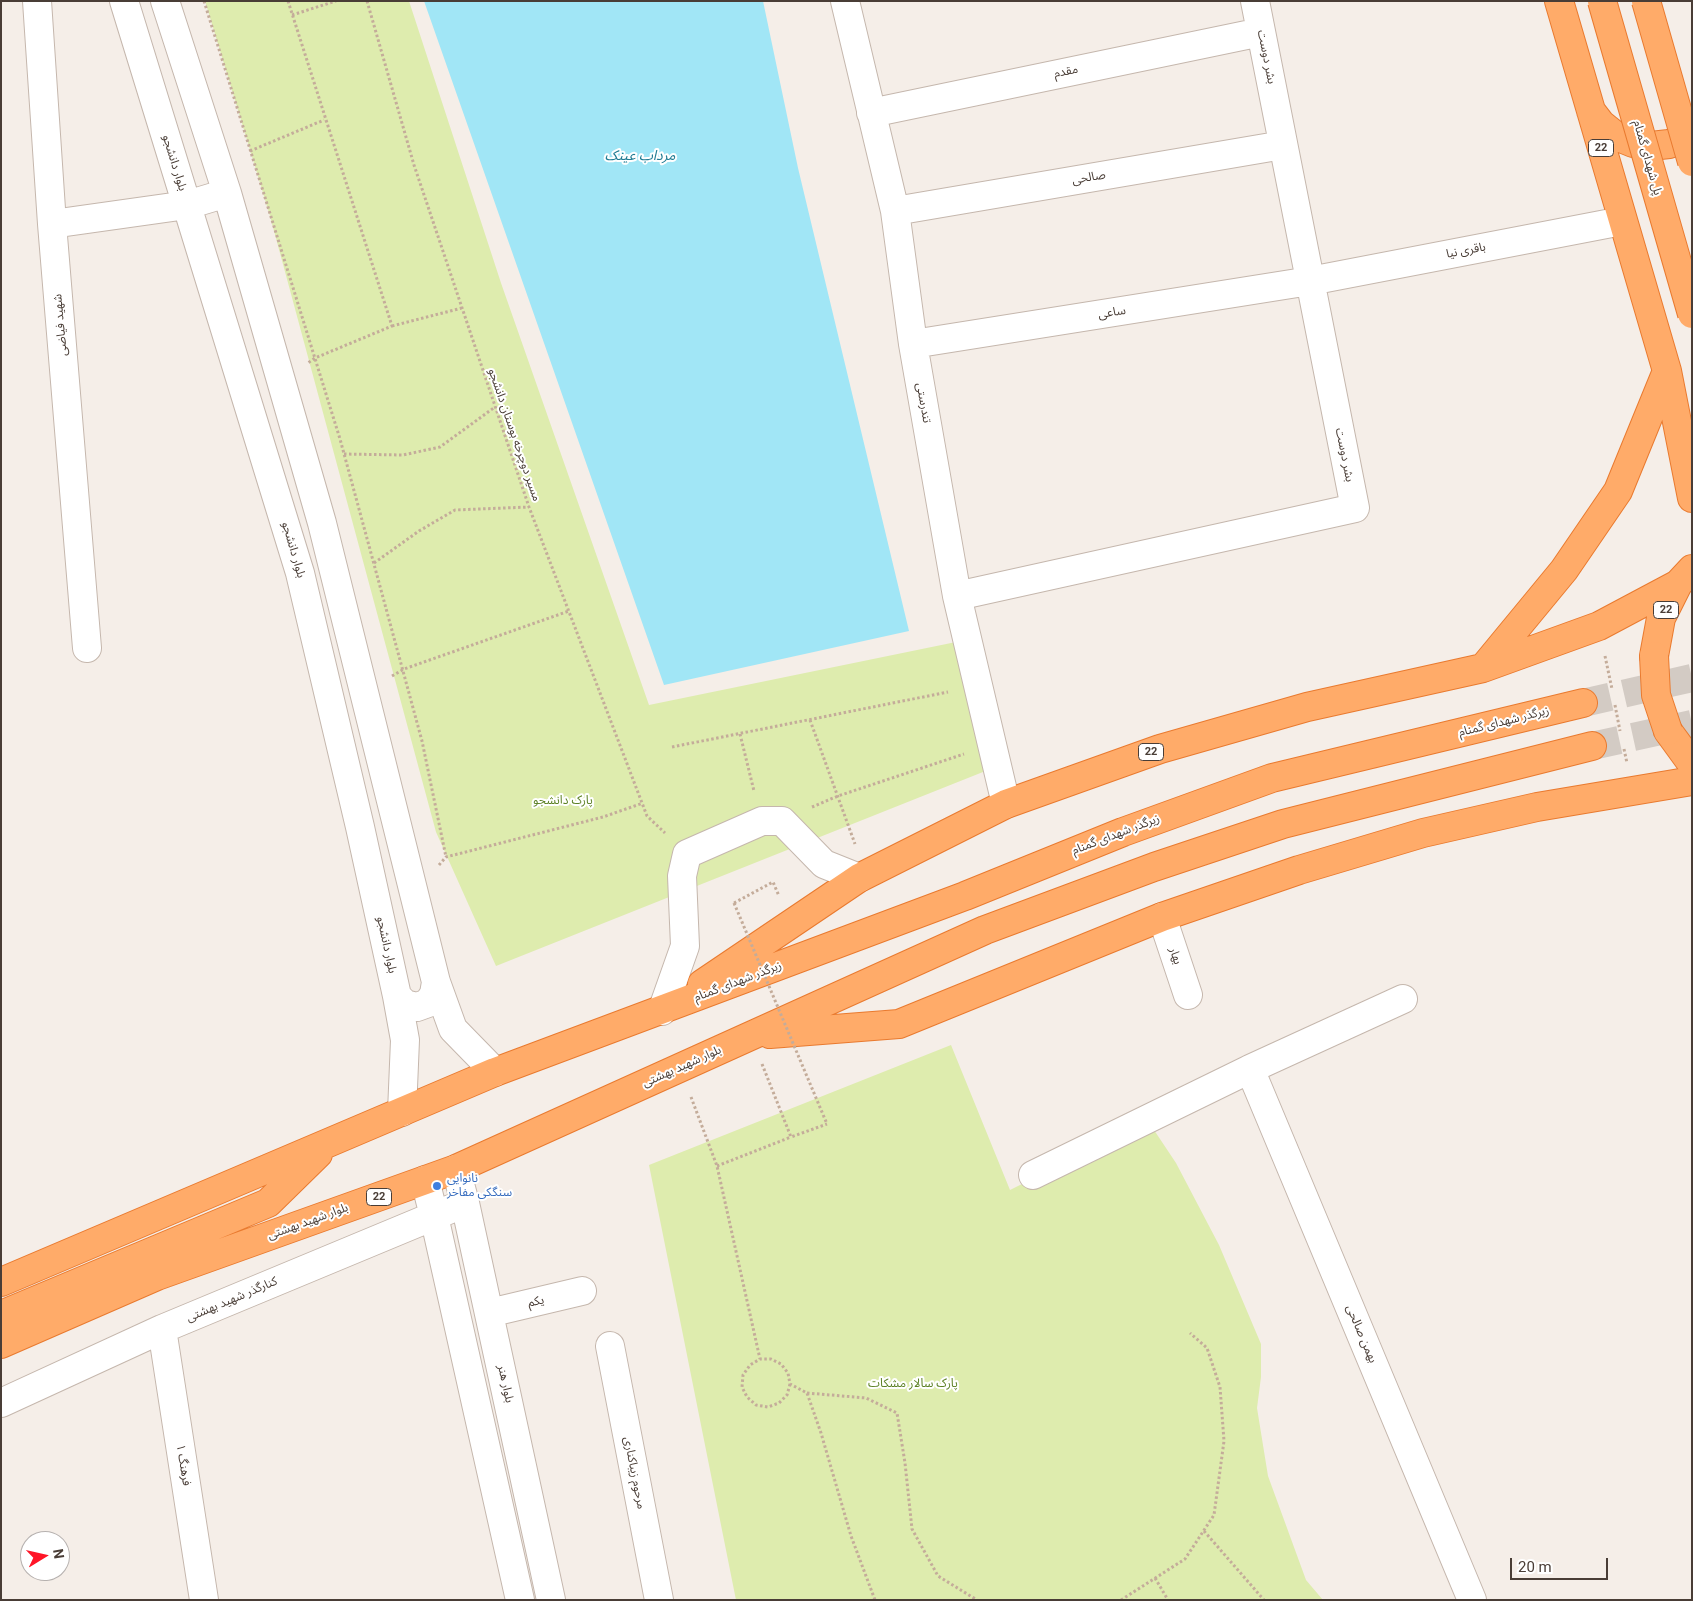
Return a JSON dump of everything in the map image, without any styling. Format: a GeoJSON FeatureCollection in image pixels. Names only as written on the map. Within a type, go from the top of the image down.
{"type":"FeatureCollection","features":[{"type":"Feature","properties":{"kind":"highway","name":"22"},"geometry":{"type":"LineString","coordinates":[[1559,1],[1667,371],[1692,498]]}},
{"type":"Feature","properties":{"kind":"highway","name":"پل شهدای گمنام"},"geometry":{"type":"LineString","coordinates":[[1602,1],[1692,314]]}},
{"type":"Feature","properties":{"kind":"highway"},"geometry":{"type":"LineString","coordinates":[[1646,1],[1692,162]]}},
{"type":"Feature","properties":{"kind":"highway"},"geometry":{"type":"LineString","coordinates":[[1590,110],[1601,124],[1616,136],[1633,143],[1651,146],[1669,144],[1692,134]]}},
{"type":"Feature","properties":{"kind":"highway"},"geometry":{"type":"LineString","coordinates":[[1483,668],[1564,570],[1618,491],[1667,371],[1681,389],[1692,396]]}},
{"type":"Feature","properties":{"kind":"highway","name":"22"},"geometry":{"type":"LineString","coordinates":[[1,1282],[495,1072],[662,1011],[863,876],[1006,804],[1169,746],[1307,707],[1483,668],[1599,626],[1685,577]]}},
{"type":"Feature","properties":{"kind":"highway","name":"22"},"geometry":{"type":"LineString","coordinates":[[1685,577],[1661,618],[1654,656],[1656,694],[1668,731],[1692,764]]}},
{"type":"Feature","properties":{"kind":"highway","name":"زیرگذر شهدای گمنام"},"geometry":{"type":"LineString","coordinates":[[662,1011],[965,896],[1123,832],[1272,778],[1583,702]]}},
{"type":"Feature","properties":{"kind":"highway"},"geometry":{"type":"LineString","coordinates":[[751,1036],[985,930],[1154,867],[1283,824],[1592,746]]}},
{"type":"Feature","properties":{"kind":"highway","name":"22"},"geometry":{"type":"LineString","coordinates":[[751,1036],[898,1024],[1162,917],[1300,870],[1423,832],[1537,807],[1692,781]]}},
{"type":"Feature","properties":{"kind":"highway","name":"بلوار شهید بهشتی"},"geometry":{"type":"LineString","coordinates":[[1,1344],[157,1276],[456,1169],[751,1036]]}},
{"type":"Feature","properties":{"kind":"highway"},"geometry":{"type":"LineString","coordinates":[[1,1315],[268,1203],[330,1143]]}},
{"type":"Feature","properties":{"kind":"street","name":"شهید فیاضی"},"geometry":{"type":"LineString","coordinates":[[37,1],[52,224],[87,648]]}},
{"type":"Feature","properties":{"kind":"street","name":"بلوار دانشجو"},"geometry":{"type":"LineString","coordinates":[[124,1],[300,573],[360,827],[397,996],[405,1040],[402,1112]]}},
{"type":"Feature","properties":{"kind":"street"},"geometry":{"type":"LineString","coordinates":[[165,1],[228,193],[322,523],[436,982],[453,1029],[495,1072]]}},
{"type":"Feature","properties":{"kind":"street","name":"تندرستی"},"geometry":{"type":"LineString","coordinates":[[845,1],[895,210],[913,344],[957,596],[1006,804]]}},
{"type":"Feature","properties":{"kind":"street","name":"بشر دوست"},"geometry":{"type":"LineString","coordinates":[[957,596],[1354,508],[1255,1]]}},
{"type":"Feature","properties":{"kind":"street","name":"مقدم"},"geometry":{"type":"LineString","coordinates":[[871,113],[1261,32]]}},
{"type":"Feature","properties":{"kind":"street","name":"صالحی"},"geometry":{"type":"LineString","coordinates":[[895,210],[1283,145]]}},
{"type":"Feature","properties":{"kind":"street"},"geometry":{"type":"LineString","coordinates":[[52,224],[187,205],[228,193]]}},
{"type":"Feature","properties":{"kind":"street","name":"باقری نیا"},"geometry":{"type":"LineString","coordinates":[[1310,281],[1622,222]]}},
{"type":"Feature","properties":{"kind":"street","name":"ساعی"},"geometry":{"type":"LineString","coordinates":[[913,344],[1310,281]]}},
{"type":"Feature","properties":{"kind":"street"},"geometry":{"type":"LineString","coordinates":[[288,533],[322,523]]}},
{"type":"Feature","properties":{"kind":"street"},"geometry":{"type":"LineString","coordinates":[[662,1011],[685,946],[682,876],[687,854],[762,821],[782,821],[824,864],[863,876]]}},
{"type":"Feature","properties":{"kind":"street","name":"بهار"},"geometry":{"type":"LineString","coordinates":[[1162,917],[1188,995]]}},
{"type":"Feature","properties":{"kind":"street"},"geometry":{"type":"LineString","coordinates":[[397,996],[405,1004],[417,1007],[428,1003],[434,994],[436,982]]}},
{"type":"Feature","properties":{"kind":"street"},"geometry":{"type":"LineString","coordinates":[[1033,1175],[1250,1069],[1403,999]]}},
{"type":"Feature","properties":{"kind":"street","name":"بهمن صالحی"},"geometry":{"type":"LineString","coordinates":[[1250,1069],[1472,1600]]}},
{"type":"Feature","properties":{"kind":"street","name":"بلوار هنر"},"geometry":{"type":"LineString","coordinates":[[456,1169],[551,1600]]}},
{"type":"Feature","properties":{"kind":"street"},"geometry":{"type":"LineString","coordinates":[[425,1180],[520,1600]]}},
{"type":"Feature","properties":{"kind":"street","name":"کنارگذر شهید بهشتی"},"geometry":{"type":"LineString","coordinates":[[1,1403],[162,1329],[465,1203]]}},
{"type":"Feature","properties":{"kind":"street","name":"یکم"},"geometry":{"type":"LineString","coordinates":[[489,1313],[582,1291]]}},
{"type":"Feature","properties":{"kind":"street","name":"فرهنگ ۱"},"geometry":{"type":"LineString","coordinates":[[162,1329],[204,1600]]}},
{"type":"Feature","properties":{"kind":"street","name":"مرحوم زیباکناری"},"geometry":{"type":"LineString","coordinates":[[610,1346],[659,1600]]}},
{"type":"Feature","properties":{"kind":"path"},"geometry":{"type":"LineString","coordinates":[[204,1],[344,454],[404,669],[422,741],[446,857]]}},
{"type":"Feature","properties":{"kind":"path"},"geometry":{"type":"LineString","coordinates":[[288,1],[324,120],[392,326]]}},
{"type":"Feature","properties":{"kind":"path"},"geometry":{"type":"LineString","coordinates":[[292,15],[336,1]]}},
{"type":"Feature","properties":{"kind":"path","name":"مسیر دوچرخه بوستان دانشجو"},"geometry":{"type":"LineString","coordinates":[[366,1],[414,165],[529,507],[647,816],[687,854]]}},
{"type":"Feature","properties":{"kind":"path"},"geometry":{"type":"LineString","coordinates":[[250,151],[324,120]]}},
{"type":"Feature","properties":{"kind":"path"},"geometry":{"type":"LineString","coordinates":[[281,380],[315,358],[392,326],[462,308]]}},
{"type":"Feature","properties":{"kind":"path"},"geometry":{"type":"LineString","coordinates":[[344,454],[403,454],[440,447],[495,407]]}},
{"type":"Feature","properties":{"kind":"path"},"geometry":{"type":"LineString","coordinates":[[374,563],[419,531],[455,510],[529,507]]}},
{"type":"Feature","properties":{"kind":"path"},"geometry":{"type":"LineString","coordinates":[[365,692],[404,669],[569,611]]}},
{"type":"Feature","properties":{"kind":"path"},"geometry":{"type":"LineString","coordinates":[[1599,626],[1613,694]]}},
{"type":"Feature","properties":{"kind":"path"},"geometry":{"type":"LineString","coordinates":[[672,747],[978,686]]}},
{"type":"Feature","properties":{"kind":"path"},"geometry":{"type":"LineString","coordinates":[[1615,703],[1620,732]]}},
{"type":"Feature","properties":{"kind":"path"},"geometry":{"type":"LineString","coordinates":[[810,720],[838,796],[863,876]]}},
{"type":"Feature","properties":{"kind":"path"},"geometry":{"type":"LineString","coordinates":[[740,734],[762,821]]}},
{"type":"Feature","properties":{"kind":"path"},"geometry":{"type":"LineString","coordinates":[[1622,742],[1632,790]]}},
{"type":"Feature","properties":{"kind":"path"},"geometry":{"type":"LineString","coordinates":[[838,796],[992,745]]}},
{"type":"Feature","properties":{"kind":"path"},"geometry":{"type":"LineString","coordinates":[[414,895],[446,857],[602,817],[643,803]]}},
{"type":"Feature","properties":{"kind":"path"},"geometry":{"type":"LineString","coordinates":[[717,1166],[827,1124],[734,903],[773,882],[790,924]]}},
{"type":"Feature","properties":{"kind":"path"},"geometry":{"type":"LineString","coordinates":[[751,1036],[791,1137]]}},
{"type":"Feature","properties":{"kind":"path"},"geometry":{"type":"LineString","coordinates":[[680,1068],[717,1166],[760,1359]]}},
{"type":"Feature","properties":{"kind":"path"},"geometry":{"type":"LineString","coordinates":[[1121,1600],[1185,1559],[1214,1515],[1224,1441],[1220,1387],[1207,1348],[1190,1333]]}},
{"type":"Feature","properties":{"kind":"path"},"geometry":{"type":"LineString","coordinates":[[760,1359],[771,1359],[781,1364],[788,1372],[790,1384],[787,1395],[779,1403],[768,1407],[756,1405],[747,1398],[742,1387],[742,1381],[743,1375],[750,1365],[760,1359]]}},
{"type":"Feature","properties":{"kind":"path"},"geometry":{"type":"LineString","coordinates":[[790,1384],[807,1393],[866,1398],[897,1413],[906,1463],[912,1529],[938,1576],[977,1600]]}},
{"type":"Feature","properties":{"kind":"path"},"geometry":{"type":"LineString","coordinates":[[807,1393],[851,1536],[875,1600]]}},
{"type":"Feature","properties":{"kind":"path"},"geometry":{"type":"LineString","coordinates":[[1204,1530],[1264,1600]]}},
{"type":"Feature","properties":{"kind":"path"},"geometry":{"type":"LineString","coordinates":[[1155,1578],[1168,1600]]}},
{"type":"Feature","properties":{"kind":"green space","name":"پارک دانشجو"},"geometry":{"type":"Polygon","coordinates":[[[205,1],[409,1],[501,283],[649,705],[956,642],[988,770],[496,966],[436,832],[270,216],[205,1]]]}},
{"type":"Feature","properties":{"kind":"green space","name":"پارک سالار مشکات"},"geometry":{"type":"Polygon","coordinates":[[[951,1045],[1010,1190],[1148,1121],[1176,1163],[1219,1245],[1261,1344],[1261,1377],[1257,1408],[1268,1476],[1306,1580],[1323,1600],[736,1600],[649,1165],[951,1045]]]}},
{"type":"Feature","properties":{"kind":"water","name":"مرداب عینک"},"geometry":{"type":"Polygon","coordinates":[[[424,1],[763,1],[798,168],[909,631],[664,685],[424,1]]]}},
{"type":"Feature","properties":{"kind":"tunnel"},"geometry":{"type":"LineString","coordinates":[[1583,703],[1692,678]]}},
{"type":"Feature","properties":{"kind":"tunnel"},"geometry":{"type":"LineString","coordinates":[[1592,746],[1692,724]]}},
{"type":"Feature","properties":{"kind":"place","name":"نانوایی سنگکی مفاخر"},"geometry":{"type":"Point","coordinates":[437,1186]}}]}
